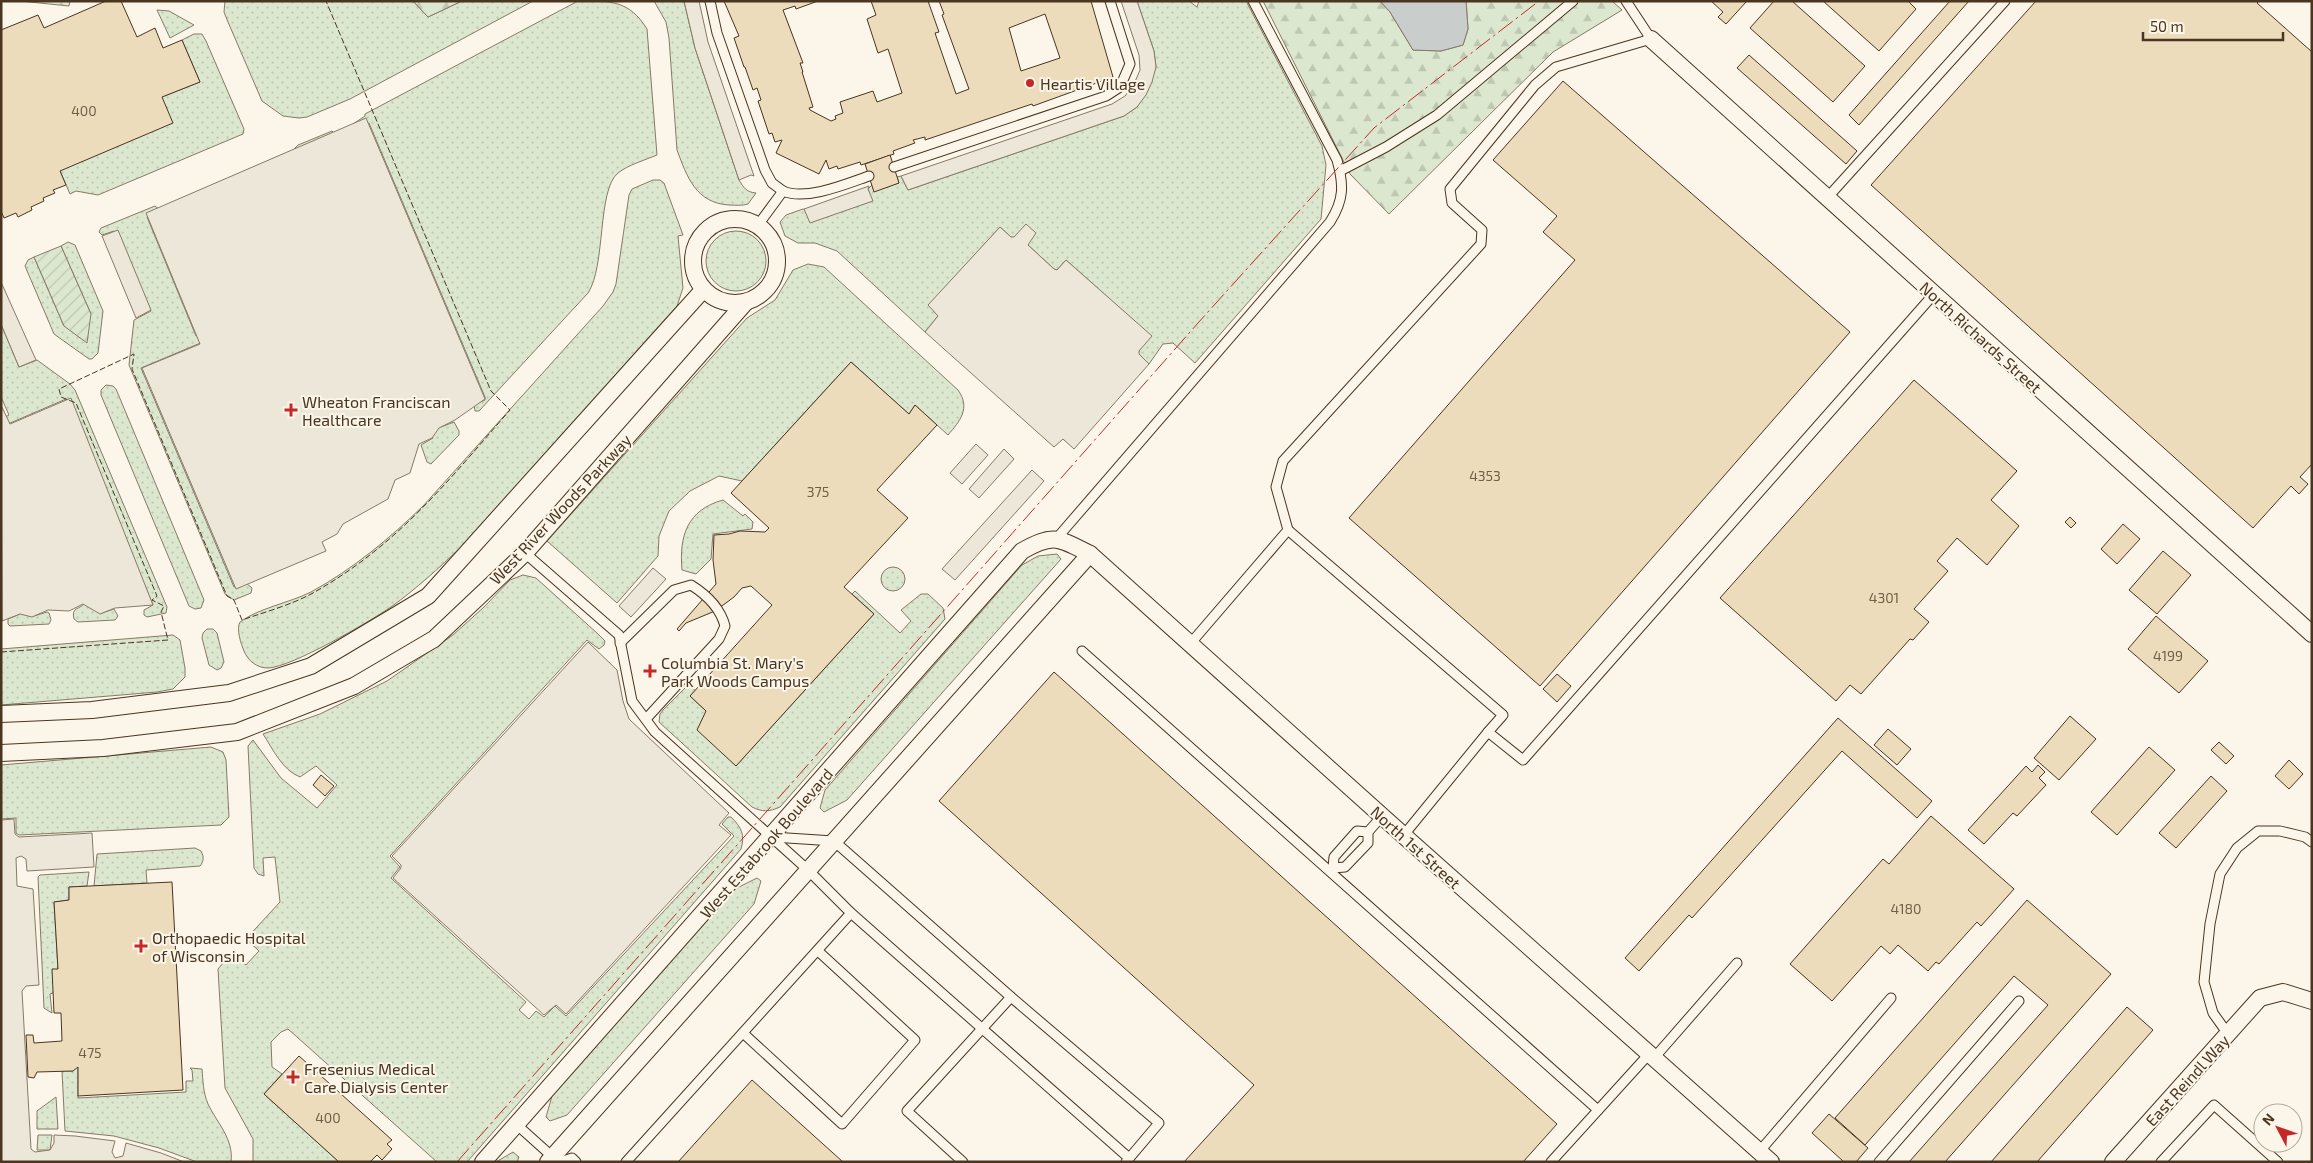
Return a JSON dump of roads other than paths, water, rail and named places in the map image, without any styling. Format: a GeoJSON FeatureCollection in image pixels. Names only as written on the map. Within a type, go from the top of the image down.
{"type":"FeatureCollection","features":[{"type":"Feature","properties":{"kind":"street","name":"North Richards Street"},"geometry":{"type":"LineString","coordinates":[[1651,39],[2312,634]]}},
{"type":"Feature","properties":{"kind":"street"},"geometry":{"type":"LineString","coordinates":[[745,303],[726,302],[714,298],[704,290],[696,278],[692,264],[694,250],[700,237],[710,226],[721,221],[734,218],[758,225]]}},
{"type":"Feature","properties":{"kind":"street","name":"West River Woods Parkway"},"geometry":{"type":"LineString","coordinates":[[1,753],[103,748],[237,732],[354,686],[434,638],[525,553],[745,303],[763,293],[771,283],[776,271],[777,258],[774,245],[768,234],[758,225]]}},
{"type":"Feature","properties":{"kind":"street"},"geometry":{"type":"LineString","coordinates":[[1,714],[92,710],[229,693],[311,666],[428,596],[704,290]]}},
{"type":"Feature","properties":{"kind":"street","name":"North 1st Street"},"geometry":{"type":"LineString","coordinates":[[1057,538],[1090,554],[1403,836],[1765,1157]]}},
{"type":"Feature","properties":{"kind":"street","name":"West Estabrook Boulevard"},"geometry":{"type":"LineString","coordinates":[[483,1162],[772,837],[1022,551],[1040,541],[1057,538]]}},
{"type":"Feature","properties":{"kind":"street"},"geometry":{"type":"LineString","coordinates":[[555,1160],[808,870],[1090,554]]}},
{"type":"Feature","properties":{"kind":"street","name":"East Reindl Way"},"geometry":{"type":"LineString","coordinates":[[2113,1162],[2260,998],[2283,992],[2312,1001]]}},
{"type":"Feature","properties":{"kind":"lane"},"geometry":{"type":"LineString","coordinates":[[710,1],[717,33],[765,170],[772,183],[792,195],[804,195],[869,176]]}},
{"type":"Feature","properties":{"kind":"lane"},"geometry":{"type":"LineString","coordinates":[[894,167],[1106,96],[1120,87],[1130,64],[1110,1]]}},
{"type":"Feature","properties":{"kind":"lane"},"geometry":{"type":"LineString","coordinates":[[1057,538],[1330,222],[1340,206],[1342,180],[1338,160],[1253,1]]}},
{"type":"Feature","properties":{"kind":"lane"},"geometry":{"type":"LineString","coordinates":[[1340,171],[1386,147],[1437,115],[1573,1]]}},
{"type":"Feature","properties":{"kind":"lane"},"geometry":{"type":"LineString","coordinates":[[1403,836],[1503,714],[1288,530],[1276,487],[1283,461],[1481,244],[1482,230],[1452,203],[1450,189],[1535,85],[1556,67],[1651,39],[1626,1]]}},
{"type":"Feature","properties":{"kind":"lane"},"geometry":{"type":"LineString","coordinates":[[1827,198],[2005,1]]}},
{"type":"Feature","properties":{"kind":"lane"},"geometry":{"type":"LineString","coordinates":[[758,225],[783,191]]}},
{"type":"Feature","properties":{"kind":"lane"},"geometry":{"type":"LineString","coordinates":[[1488,732],[1523,760],[1934,294]]}},
{"type":"Feature","properties":{"kind":"lane"},"geometry":{"type":"LineString","coordinates":[[1190,644],[1288,530]]}},
{"type":"Feature","properties":{"kind":"lane"},"geometry":{"type":"LineString","coordinates":[[525,553],[619,635],[632,701],[655,732],[808,870],[851,913],[982,1028],[1127,1160],[1159,1123],[1011,998],[834,841],[772,837]]}},
{"type":"Feature","properties":{"kind":"lane"},"geometry":{"type":"LineString","coordinates":[[620,643],[674,590],[691,585],[705,593],[722,614],[725,626],[719,639],[646,719]]}},
{"type":"Feature","properties":{"kind":"lane"},"geometry":{"type":"LineString","coordinates":[[1082,651],[1332,870],[1598,1110]]}},
{"type":"Feature","properties":{"kind":"lane"},"geometry":{"type":"LineString","coordinates":[[1332,870],[1345,867],[1368,842],[1368,832],[1382,816]]}},
{"type":"Feature","properties":{"kind":"lane"},"geometry":{"type":"LineString","coordinates":[[1332,870],[1334,857],[1357,831],[1368,832]]}},
{"type":"Feature","properties":{"kind":"lane"},"geometry":{"type":"LineString","coordinates":[[2228,1034],[2213,1013],[2204,982],[2210,924],[2220,874],[2237,848],[2258,831],[2280,831],[2306,837],[2312,842]]}},
{"type":"Feature","properties":{"kind":"lane"},"geometry":{"type":"LineString","coordinates":[[626,1162],[851,913]]}},
{"type":"Feature","properties":{"kind":"lane"},"geometry":{"type":"LineString","coordinates":[[743,1033],[842,1124],[915,1040],[818,951]]}},
{"type":"Feature","properties":{"kind":"lane"},"geometry":{"type":"LineString","coordinates":[[1551,1162],[1737,963]]}},
{"type":"Feature","properties":{"kind":"lane"},"geometry":{"type":"LineString","coordinates":[[964,1162],[907,1111],[1011,998]]}},
{"type":"Feature","properties":{"kind":"lane"},"geometry":{"type":"LineString","coordinates":[[1765,1157],[1891,998]]}},
{"type":"Feature","properties":{"kind":"lane"},"geometry":{"type":"LineString","coordinates":[[1879,1162],[2019,1001]]}},
{"type":"Feature","properties":{"kind":"lane"},"geometry":{"type":"LineString","coordinates":[[2161,1162],[2214,1105],[2278,1162]]}},
{"type":"Feature","properties":{"kind":"lane"},"geometry":{"type":"LineString","coordinates":[[516,1124],[555,1160],[572,1158],[576,1162]]}},
{"type":"Feature","properties":{"kind":"place","name":"Heartis Village"},"geometry":{"type":"Point","coordinates":[1030,83]}},
{"type":"Feature","properties":{"kind":"place","name":"Wheaton Franciscan Healthcare"},"geometry":{"type":"Point","coordinates":[291,410]}},
{"type":"Feature","properties":{"kind":"place","name":"Columbia St. Mary's Park Woods Campus"},"geometry":{"type":"Point","coordinates":[650,671]}},
{"type":"Feature","properties":{"kind":"place","name":"Orthopaedic Hospital of Wisconsin"},"geometry":{"type":"Point","coordinates":[141,946]}},
{"type":"Feature","properties":{"kind":"place","name":"Fresenius Medical Care Dialysis Center"},"geometry":{"type":"Point","coordinates":[293,1077]}}]}
